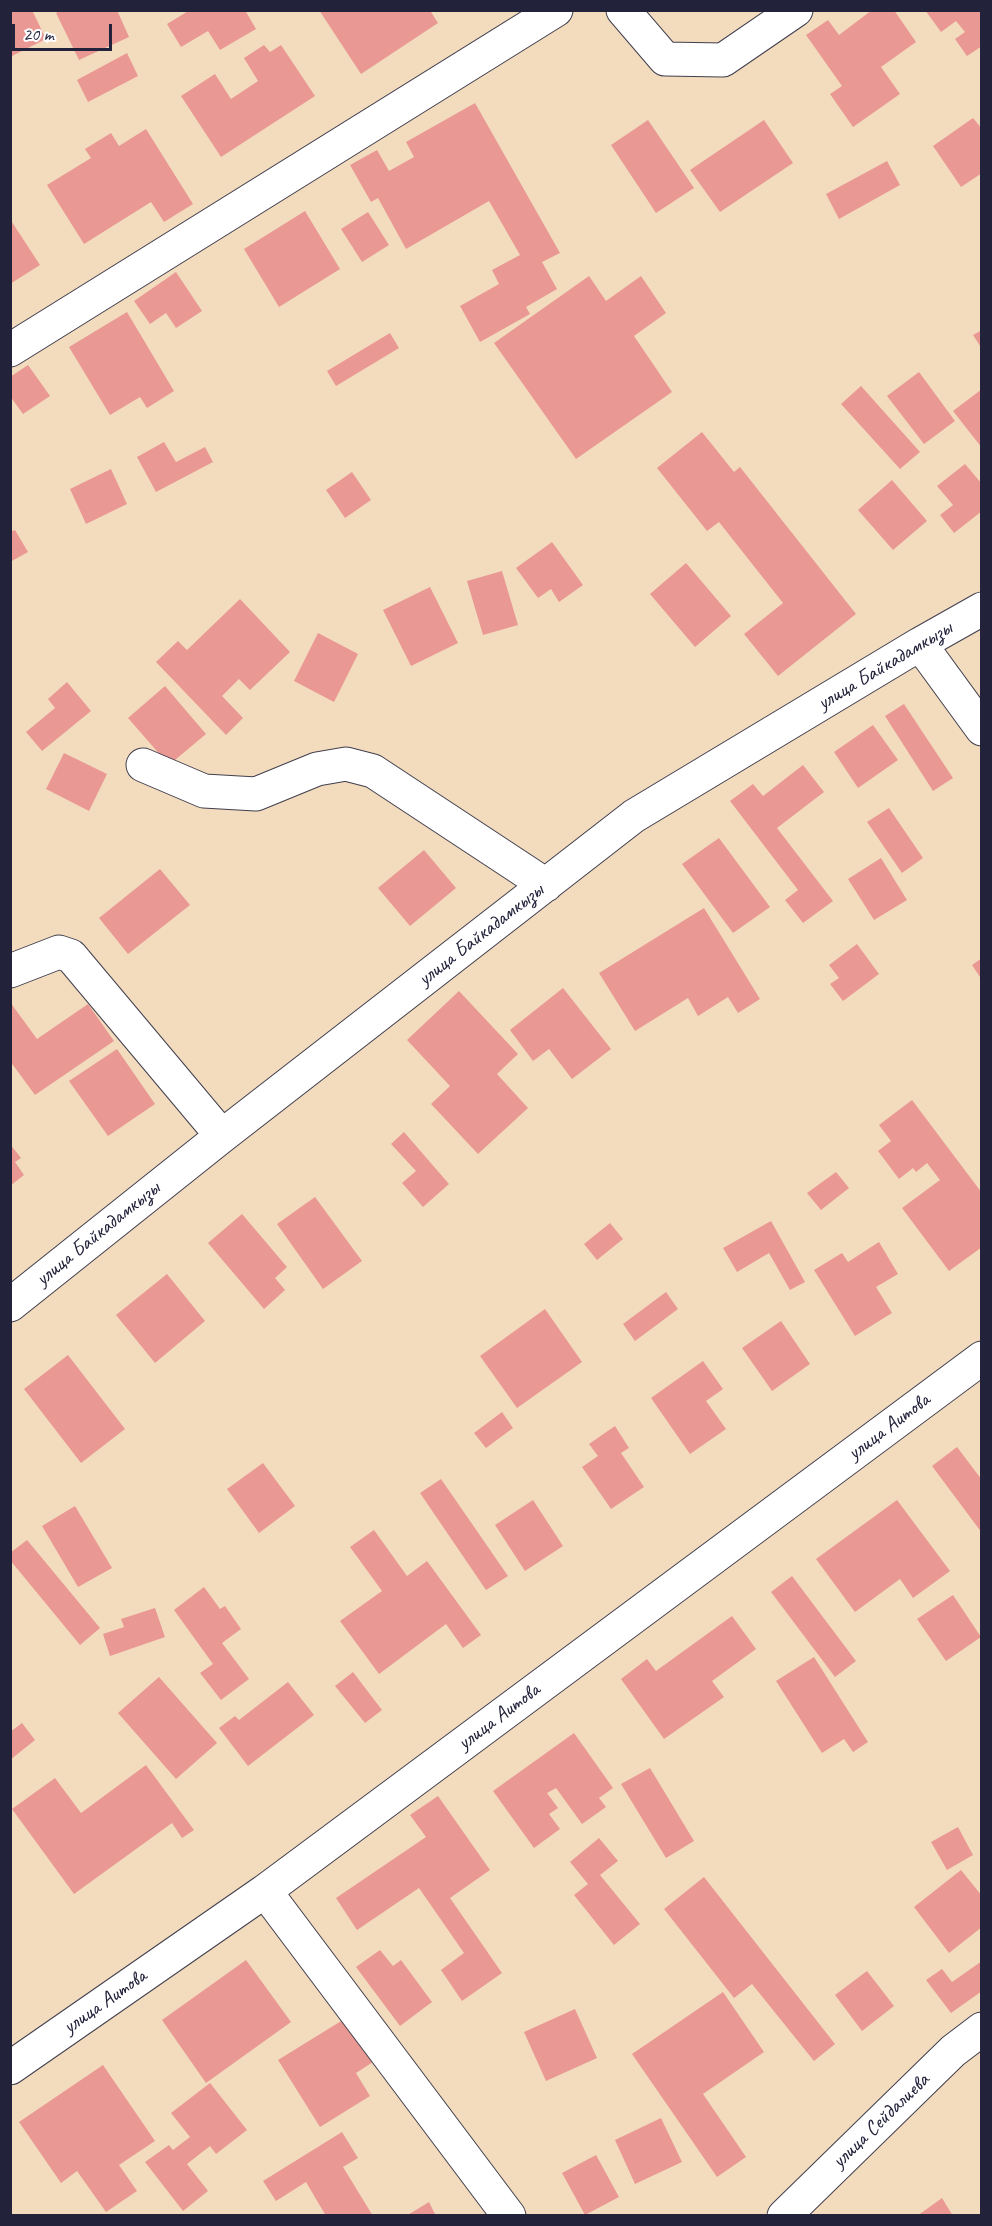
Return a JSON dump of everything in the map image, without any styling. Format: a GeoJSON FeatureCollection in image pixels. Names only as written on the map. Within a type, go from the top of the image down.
{"type":"FeatureCollection","features":[{"type":"Feature","properties":{"kind":"street"},"geometry":{"type":"LineString","coordinates":[[10,350],[556,10]]}},
{"type":"Feature","properties":{"kind":"street"},"geometry":{"type":"LineString","coordinates":[[623,10],[665,59],[723,60],[796,10]]}},
{"type":"Feature","properties":{"kind":"street","name":"улица Байкадамкызы"},"geometry":{"type":"LineString","coordinates":[[10,1305],[222,1136],[634,816],[981,609]]}},
{"type":"Feature","properties":{"kind":"street"},"geometry":{"type":"LineString","coordinates":[[920,644],[981,729]]}},
{"type":"Feature","properties":{"kind":"street"},"geometry":{"type":"LineString","coordinates":[[143,765],[204,791],[256,794],[317,769],[346,764],[373,771],[546,885]]}},
{"type":"Feature","properties":{"kind":"street"},"geometry":{"type":"LineString","coordinates":[[10,971],[59,952],[71,956],[222,1136]]}},
{"type":"Feature","properties":{"kind":"street","name":"улица Аитова"},"geometry":{"type":"LineString","coordinates":[[10,2068],[265,1891],[981,1358]]}},
{"type":"Feature","properties":{"kind":"street"},"geometry":{"type":"LineString","coordinates":[[265,1891],[509,2216]]}},
{"type":"Feature","properties":{"kind":"street","name":"улица Сейдалиева"},"geometry":{"type":"LineString","coordinates":[[784,2216],[953,2051],[981,2030]]}},
{"type":"Feature","properties":{"kind":"building"},"geometry":{"type":"Polygon","coordinates":[[[10,10],[32,10],[46,39],[10,57],[10,10]]]}},
{"type":"Feature","properties":{"kind":"building"},"geometry":{"type":"Polygon","coordinates":[[[61,10],[117,10],[129,37],[79,60],[56,13],[61,10]]]}},
{"type":"Feature","properties":{"kind":"building"},"geometry":{"type":"Polygon","coordinates":[[[190,10],[245,10],[256,29],[220,50],[208,31],[181,47],[167,24],[190,10]]]}},
{"type":"Feature","properties":{"kind":"building"},"geometry":{"type":"Polygon","coordinates":[[[319,10],[433,10],[431,12],[438,23],[361,74],[319,10]]]}},
{"type":"Feature","properties":{"kind":"building"},"geometry":{"type":"Polygon","coordinates":[[[872,10],[894,10],[916,42],[881,67],[900,94],[853,127],[830,94],[842,86],[806,35],[828,20],[839,35],[872,10]]]}},
{"type":"Feature","properties":{"kind":"building"},"geometry":{"type":"Polygon","coordinates":[[[925,10],[982,10],[982,46],[967,56],[955,39],[965,32],[956,21],[941,32],[925,10]]]}},
{"type":"Feature","properties":{"kind":"building"},"geometry":{"type":"Polygon","coordinates":[[[264,45],[270,52],[281,45],[315,96],[221,157],[181,96],[215,74],[231,99],[258,81],[244,58],[264,45]]]}},
{"type":"Feature","properties":{"kind":"building"},"geometry":{"type":"Polygon","coordinates":[[[127,53],[138,76],[88,102],[77,80],[127,53]]]}},
{"type":"Feature","properties":{"kind":"building"},"geometry":{"type":"Polygon","coordinates":[[[475,103],[560,253],[542,262],[557,289],[526,307],[530,314],[480,342],[460,306],[499,284],[492,270],[520,255],[489,201],[406,249],[378,198],[371,202],[350,165],[377,150],[389,171],[414,157],[406,142],[475,103]]]}},
{"type":"Feature","properties":{"kind":"building"},"geometry":{"type":"Polygon","coordinates":[[[973,118],[982,129],[982,173],[961,187],[933,146],[973,118]]]}},
{"type":"Feature","properties":{"kind":"building"},"geometry":{"type":"Polygon","coordinates":[[[648,120],[694,188],[656,213],[611,145],[648,120]]]}},
{"type":"Feature","properties":{"kind":"building"},"geometry":{"type":"Polygon","coordinates":[[[764,120],[793,163],[720,212],[690,170],[764,120]]]}},
{"type":"Feature","properties":{"kind":"building"},"geometry":{"type":"Polygon","coordinates":[[[146,129],[193,204],[164,222],[151,202],[84,244],[47,185],[91,158],[85,149],[111,133],[119,146],[146,129]]]}},
{"type":"Feature","properties":{"kind":"building"},"geometry":{"type":"Polygon","coordinates":[[[887,161],[900,185],[839,219],[826,194],[887,161]]]}},
{"type":"Feature","properties":{"kind":"building"},"geometry":{"type":"Polygon","coordinates":[[[305,211],[340,269],[279,307],[244,249],[305,211]]]}},
{"type":"Feature","properties":{"kind":"building"},"geometry":{"type":"Polygon","coordinates":[[[368,212],[389,245],[362,262],[341,229],[368,212]]]}},
{"type":"Feature","properties":{"kind":"building"},"geometry":{"type":"Polygon","coordinates":[[[10,219],[40,265],[10,284],[10,219]]]}},
{"type":"Feature","properties":{"kind":"building"},"geometry":{"type":"Polygon","coordinates":[[[176,272],[202,311],[176,328],[166,313],[150,324],[134,301],[176,272]]]}},
{"type":"Feature","properties":{"kind":"building"},"geometry":{"type":"Polygon","coordinates":[[[589,276],[606,301],[641,276],[666,313],[634,336],[672,392],[576,459],[494,343],[589,276]]]}},
{"type":"Feature","properties":{"kind":"building"},"geometry":{"type":"Polygon","coordinates":[[[127,312],[174,391],[147,408],[140,397],[110,415],[69,347],[127,312]]]}},
{"type":"Feature","properties":{"kind":"building"},"geometry":{"type":"Polygon","coordinates":[[[982,330],[982,349],[973,335],[982,330]]]}},
{"type":"Feature","properties":{"kind":"building"},"geometry":{"type":"Polygon","coordinates":[[[390,333],[399,348],[336,386],[327,371],[390,333]]]}},
{"type":"Feature","properties":{"kind":"building"},"geometry":{"type":"Polygon","coordinates":[[[28,365],[50,396],[23,414],[10,396],[10,377],[28,365]]]}},
{"type":"Feature","properties":{"kind":"building"},"geometry":{"type":"Polygon","coordinates":[[[919,372],[955,421],[924,444],[887,396],[919,372]]]}},
{"type":"Feature","properties":{"kind":"building"},"geometry":{"type":"Polygon","coordinates":[[[861,386],[920,452],[900,469],[841,404],[861,386]]]}},
{"type":"Feature","properties":{"kind":"building"},"geometry":{"type":"Polygon","coordinates":[[[982,389],[982,448],[953,411],[982,389]]]}},
{"type":"Feature","properties":{"kind":"building"},"geometry":{"type":"Polygon","coordinates":[[[702,432],[734,472],[740,467],[856,614],[778,676],[744,634],[783,603],[719,522],[707,531],[657,468],[702,432]]]}},
{"type":"Feature","properties":{"kind":"building"},"geometry":{"type":"Polygon","coordinates":[[[164,442],[176,462],[205,447],[213,462],[156,492],[137,457],[164,442]]]}},
{"type":"Feature","properties":{"kind":"building"},"geometry":{"type":"Polygon","coordinates":[[[965,464],[982,484],[982,511],[954,533],[940,515],[953,505],[937,486],[965,464]]]}},
{"type":"Feature","properties":{"kind":"building"},"geometry":{"type":"Polygon","coordinates":[[[111,469],[127,504],[86,524],[70,489],[111,469]]]}},
{"type":"Feature","properties":{"kind":"building"},"geometry":{"type":"Polygon","coordinates":[[[352,472],[371,500],[345,518],[326,490],[352,472]]]}},
{"type":"Feature","properties":{"kind":"building"},"geometry":{"type":"Polygon","coordinates":[[[892,480],[927,521],[893,550],[858,510],[892,480]]]}},
{"type":"Feature","properties":{"kind":"building"},"geometry":{"type":"Polygon","coordinates":[[[15,530],[28,552],[10,562],[10,532],[15,530]]]}},
{"type":"Feature","properties":{"kind":"building"},"geometry":{"type":"Polygon","coordinates":[[[552,542],[583,585],[559,602],[551,589],[538,598],[516,568],[552,542]]]}},
{"type":"Feature","properties":{"kind":"building"},"geometry":{"type":"Polygon","coordinates":[[[686,563],[731,616],[695,647],[650,594],[686,563]]]}},
{"type":"Feature","properties":{"kind":"building"},"geometry":{"type":"Polygon","coordinates":[[[502,571],[518,625],[483,635],[467,581],[502,571]]]}},
{"type":"Feature","properties":{"kind":"building"},"geometry":{"type":"Polygon","coordinates":[[[430,587],[458,643],[411,666],[383,610],[430,587]]]}},
{"type":"Feature","properties":{"kind":"building"},"geometry":{"type":"Polygon","coordinates":[[[240,599],[290,652],[250,690],[239,679],[222,696],[243,718],[226,735],[156,662],[178,641],[187,650],[240,599]]]}},
{"type":"Feature","properties":{"kind":"building"},"geometry":{"type":"Polygon","coordinates":[[[318,633],[358,654],[334,702],[294,681],[318,633]]]}},
{"type":"Feature","properties":{"kind":"building"},"geometry":{"type":"Polygon","coordinates":[[[67,682],[91,711],[42,751],[26,732],[55,708],[48,699],[67,682]]]}},
{"type":"Feature","properties":{"kind":"building"},"geometry":{"type":"Polygon","coordinates":[[[165,686],[206,734],[169,765],[128,718],[165,686]]]}},
{"type":"Feature","properties":{"kind":"building"},"geometry":{"type":"Polygon","coordinates":[[[904,704],[953,778],[933,791],[885,716],[904,704]]]}},
{"type":"Feature","properties":{"kind":"building"},"geometry":{"type":"Polygon","coordinates":[[[873,725],[898,760],[858,788],[834,752],[873,725]]]}},
{"type":"Feature","properties":{"kind":"building"},"geometry":{"type":"Polygon","coordinates":[[[64,753],[107,774],[89,811],[46,789],[64,753]]]}},
{"type":"Feature","properties":{"kind":"building"},"geometry":{"type":"Polygon","coordinates":[[[803,765],[824,792],[777,828],[833,901],[803,923],[785,900],[798,890],[730,801],[753,784],[763,796],[803,765]]]}},
{"type":"Feature","properties":{"kind":"building"},"geometry":{"type":"Polygon","coordinates":[[[889,808],[923,858],[902,873],[867,822],[889,808]]]}},
{"type":"Feature","properties":{"kind":"building"},"geometry":{"type":"Polygon","coordinates":[[[719,838],[770,907],[733,933],[682,864],[719,838]]]}},
{"type":"Feature","properties":{"kind":"building"},"geometry":{"type":"Polygon","coordinates":[[[424,850],[456,888],[410,926],[378,888],[424,850]]]}},
{"type":"Feature","properties":{"kind":"building"},"geometry":{"type":"Polygon","coordinates":[[[881,858],[907,900],[874,920],[848,879],[881,858]]]}},
{"type":"Feature","properties":{"kind":"building"},"geometry":{"type":"Polygon","coordinates":[[[160,869],[190,905],[128,954],[99,918],[160,869]]]}},
{"type":"Feature","properties":{"kind":"building"},"geometry":{"type":"Polygon","coordinates":[[[704,908],[760,999],[738,1013],[728,997],[698,1016],[688,998],[635,1031],[599,973],[704,908]]]}},
{"type":"Feature","properties":{"kind":"building"},"geometry":{"type":"Polygon","coordinates":[[[857,944],[879,974],[843,1001],[830,984],[839,978],[829,965],[857,944]]]}},
{"type":"Feature","properties":{"kind":"building"},"geometry":{"type":"Polygon","coordinates":[[[982,958],[982,980],[972,965],[982,958]]]}},
{"type":"Feature","properties":{"kind":"building"},"geometry":{"type":"Polygon","coordinates":[[[563,988],[611,1049],[572,1079],[549,1049],[533,1061],[510,1030],[563,988]]]}},
{"type":"Feature","properties":{"kind":"building"},"geometry":{"type":"Polygon","coordinates":[[[459,991],[518,1054],[497,1074],[528,1108],[478,1154],[431,1104],[450,1086],[407,1040],[459,991]]]}},
{"type":"Feature","properties":{"kind":"building"},"geometry":{"type":"Polygon","coordinates":[[[10,1002],[37,1039],[88,1004],[114,1041],[35,1095],[10,1061],[10,1002]]]}},
{"type":"Feature","properties":{"kind":"building"},"geometry":{"type":"Polygon","coordinates":[[[117,1049],[155,1104],[108,1136],[69,1081],[117,1049]]]}},
{"type":"Feature","properties":{"kind":"building"},"geometry":{"type":"Polygon","coordinates":[[[912,1100],[982,1193],[982,1247],[949,1271],[902,1208],[940,1180],[927,1163],[916,1172],[913,1168],[899,1179],[878,1151],[891,1141],[879,1125],[912,1100]]]}},
{"type":"Feature","properties":{"kind":"building"},"geometry":{"type":"Polygon","coordinates":[[[404,1132],[449,1184],[423,1207],[402,1183],[416,1171],[391,1144],[404,1132]]]}},
{"type":"Feature","properties":{"kind":"building"},"geometry":{"type":"Polygon","coordinates":[[[10,1144],[21,1158],[15,1162],[24,1175],[10,1186],[10,1144]]]}},
{"type":"Feature","properties":{"kind":"building"},"geometry":{"type":"Polygon","coordinates":[[[836,1172],[849,1188],[821,1210],[807,1193],[836,1172]]]}},
{"type":"Feature","properties":{"kind":"building"},"geometry":{"type":"Polygon","coordinates":[[[315,1197],[362,1261],[323,1289],[277,1224],[315,1197]]]}},
{"type":"Feature","properties":{"kind":"building"},"geometry":{"type":"Polygon","coordinates":[[[242,1214],[287,1267],[275,1278],[285,1290],[264,1309],[208,1243],[242,1214]]]}},
{"type":"Feature","properties":{"kind":"building"},"geometry":{"type":"Polygon","coordinates":[[[771,1221],[805,1282],[790,1290],[769,1253],[737,1272],[723,1248],[771,1221]]]}},
{"type":"Feature","properties":{"kind":"building"},"geometry":{"type":"Polygon","coordinates":[[[610,1223],[623,1239],[597,1260],[584,1244],[610,1223]]]}},
{"type":"Feature","properties":{"kind":"building"},"geometry":{"type":"Polygon","coordinates":[[[879,1242],[898,1274],[876,1287],[892,1313],[855,1336],[814,1270],[842,1253],[848,1262],[879,1242]]]}},
{"type":"Feature","properties":{"kind":"building"},"geometry":{"type":"Polygon","coordinates":[[[167,1274],[205,1321],[155,1363],[116,1315],[167,1274]]]}},
{"type":"Feature","properties":{"kind":"building"},"geometry":{"type":"Polygon","coordinates":[[[666,1292],[678,1309],[635,1341],[623,1324],[666,1292]]]}},
{"type":"Feature","properties":{"kind":"building"},"geometry":{"type":"Polygon","coordinates":[[[545,1309],[582,1362],[517,1408],[480,1356],[545,1309]]]}},
{"type":"Feature","properties":{"kind":"building"},"geometry":{"type":"Polygon","coordinates":[[[781,1321],[810,1364],[772,1391],[742,1348],[781,1321]]]}},
{"type":"Feature","properties":{"kind":"building"},"geometry":{"type":"Polygon","coordinates":[[[68,1355],[125,1429],[81,1463],[24,1389],[68,1355]]]}},
{"type":"Feature","properties":{"kind":"building"},"geometry":{"type":"Polygon","coordinates":[[[703,1361],[723,1389],[706,1401],[726,1429],[690,1454],[651,1398],[703,1361]]]}},
{"type":"Feature","properties":{"kind":"building"},"geometry":{"type":"Polygon","coordinates":[[[502,1412],[513,1428],[486,1448],[474,1433],[502,1412]]]}},
{"type":"Feature","properties":{"kind":"building"},"geometry":{"type":"Polygon","coordinates":[[[615,1426],[629,1448],[621,1453],[644,1487],[611,1509],[582,1467],[598,1456],[589,1444],[615,1426]]]}},
{"type":"Feature","properties":{"kind":"building"},"geometry":{"type":"Polygon","coordinates":[[[957,1447],[982,1480],[982,1533],[932,1466],[957,1447]]]}},
{"type":"Feature","properties":{"kind":"building"},"geometry":{"type":"Polygon","coordinates":[[[263,1463],[295,1506],[259,1533],[227,1489],[263,1463]]]}},
{"type":"Feature","properties":{"kind":"building"},"geometry":{"type":"Polygon","coordinates":[[[441,1479],[508,1576],[486,1590],[420,1493],[441,1479]]]}},
{"type":"Feature","properties":{"kind":"building"},"geometry":{"type":"Polygon","coordinates":[[[533,1500],[563,1546],[525,1571],[495,1525],[533,1500]]]}},
{"type":"Feature","properties":{"kind":"building"},"geometry":{"type":"Polygon","coordinates":[[[897,1500],[950,1571],[913,1598],[900,1579],[855,1612],[816,1559],[897,1500]]]}},
{"type":"Feature","properties":{"kind":"building"},"geometry":{"type":"Polygon","coordinates":[[[75,1506],[112,1568],[78,1587],[42,1526],[75,1506]]]}},
{"type":"Feature","properties":{"kind":"building"},"geometry":{"type":"Polygon","coordinates":[[[374,1530],[407,1576],[427,1561],[481,1635],[463,1648],[446,1624],[379,1674],[340,1621],[382,1591],[350,1547],[374,1530]]]}},
{"type":"Feature","properties":{"kind":"building"},"geometry":{"type":"Polygon","coordinates":[[[27,1540],[100,1628],[80,1645],[10,1560],[10,1553],[27,1540]]]}},
{"type":"Feature","properties":{"kind":"building"},"geometry":{"type":"Polygon","coordinates":[[[792,1576],[856,1661],[835,1677],[771,1592],[792,1576]]]}},
{"type":"Feature","properties":{"kind":"building"},"geometry":{"type":"Polygon","coordinates":[[[204,1587],[220,1609],[225,1606],[241,1629],[222,1643],[249,1679],[221,1700],[200,1673],[213,1664],[174,1610],[204,1587]]]}},
{"type":"Feature","properties":{"kind":"building"},"geometry":{"type":"Polygon","coordinates":[[[953,1595],[981,1637],[946,1661],[917,1619],[953,1595]]]}},
{"type":"Feature","properties":{"kind":"building"},"geometry":{"type":"Polygon","coordinates":[[[155,1608],[165,1637],[110,1656],[103,1634],[124,1627],[121,1619],[155,1608]]]}},
{"type":"Feature","properties":{"kind":"building"},"geometry":{"type":"Polygon","coordinates":[[[732,1616],[756,1649],[712,1681],[724,1697],[664,1739],[621,1679],[647,1659],[656,1671],[732,1616]]]}},
{"type":"Feature","properties":{"kind":"building"},"geometry":{"type":"Polygon","coordinates":[[[814,1657],[868,1742],[853,1752],[844,1739],[822,1753],[776,1681],[814,1657]]]}},
{"type":"Feature","properties":{"kind":"building"},"geometry":{"type":"Polygon","coordinates":[[[353,1672],[382,1710],[365,1723],[335,1686],[353,1672]]]}},
{"type":"Feature","properties":{"kind":"building"},"geometry":{"type":"Polygon","coordinates":[[[159,1677],[217,1743],[176,1779],[118,1713],[159,1677]]]}},
{"type":"Feature","properties":{"kind":"building"},"geometry":{"type":"Polygon","coordinates":[[[288,1682],[314,1715],[248,1766],[219,1728],[235,1716],[239,1720],[288,1682]]]}},
{"type":"Feature","properties":{"kind":"building"},"geometry":{"type":"Polygon","coordinates":[[[22,1723],[35,1740],[10,1760],[10,1732],[22,1723]]]}},
{"type":"Feature","properties":{"kind":"building"},"geometry":{"type":"Polygon","coordinates":[[[574,1733],[613,1788],[599,1798],[606,1807],[582,1824],[556,1788],[547,1793],[558,1808],[549,1814],[560,1829],[534,1848],[493,1791],[574,1733]]]}},
{"type":"Feature","properties":{"kind":"building"},"geometry":{"type":"Polygon","coordinates":[[[146,1765],[194,1830],[182,1838],[172,1823],[74,1894],[12,1809],[55,1778],[81,1813],[146,1765]]]}},
{"type":"Feature","properties":{"kind":"building"},"geometry":{"type":"Polygon","coordinates":[[[650,1768],[694,1841],[666,1858],[621,1784],[650,1768]]]}},
{"type":"Feature","properties":{"kind":"building"},"geometry":{"type":"Polygon","coordinates":[[[438,1796],[490,1870],[450,1898],[502,1973],[462,2001],[441,1970],[464,1953],[419,1888],[357,1930],[336,1898],[426,1837],[410,1815],[438,1796]]]}},
{"type":"Feature","properties":{"kind":"building"},"geometry":{"type":"Polygon","coordinates":[[[958,1827],[973,1855],[947,1870],[931,1842],[958,1827]]]}},
{"type":"Feature","properties":{"kind":"building"},"geometry":{"type":"Polygon","coordinates":[[[599,1838],[618,1861],[600,1875],[640,1924],[614,1945],[574,1895],[588,1884],[570,1862],[599,1838]]]}},
{"type":"Feature","properties":{"kind":"building"},"geometry":{"type":"Polygon","coordinates":[[[961,1870],[982,1896],[982,1927],[949,1953],[914,1907],[961,1870]]]}},
{"type":"Feature","properties":{"kind":"building"},"geometry":{"type":"Polygon","coordinates":[[[704,1877],[835,2044],[814,2061],[752,1984],[734,1998],[664,1909],[704,1877]]]}},
{"type":"Feature","properties":{"kind":"building"},"geometry":{"type":"Polygon","coordinates":[[[380,1950],[393,1966],[401,1960],[432,2002],[400,2026],[356,1967],[380,1950]]]}},
{"type":"Feature","properties":{"kind":"building"},"geometry":{"type":"Polygon","coordinates":[[[246,1960],[291,2022],[206,2083],[162,2020],[246,1960]]]}},
{"type":"Feature","properties":{"kind":"building"},"geometry":{"type":"Polygon","coordinates":[[[982,1961],[982,1991],[951,2013],[926,1980],[942,1969],[952,1982],[982,1961]]]}},
{"type":"Feature","properties":{"kind":"building"},"geometry":{"type":"Polygon","coordinates":[[[867,1971],[894,2006],[862,2031],[835,1995],[867,1971]]]}},
{"type":"Feature","properties":{"kind":"building"},"geometry":{"type":"Polygon","coordinates":[[[723,1992],[764,2052],[703,2094],[746,2157],[717,2177],[632,2054],[723,1992]]]}},
{"type":"Feature","properties":{"kind":"building"},"geometry":{"type":"Polygon","coordinates":[[[575,2009],[597,2058],[546,2081],[524,2032],[575,2009]]]}},
{"type":"Feature","properties":{"kind":"building"},"geometry":{"type":"Polygon","coordinates":[[[346,2018],[373,2062],[356,2073],[370,2096],[320,2127],[278,2060],[346,2018]]]}},
{"type":"Feature","properties":{"kind":"building"},"geometry":{"type":"Polygon","coordinates":[[[103,2065],[155,2141],[119,2165],[137,2191],[106,2212],[77,2171],[61,2183],[19,2122],[103,2065]]]}},
{"type":"Feature","properties":{"kind":"building"},"geometry":{"type":"Polygon","coordinates":[[[210,2083],[247,2130],[216,2154],[210,2146],[187,2164],[208,2191],[183,2211],[145,2162],[169,2145],[173,2150],[190,2137],[171,2113],[210,2083]]]}},
{"type":"Feature","properties":{"kind":"building"},"geometry":{"type":"Polygon","coordinates":[[[661,2118],[682,2162],[635,2184],[615,2140],[661,2118]]]}},
{"type":"Feature","properties":{"kind":"building"},"geometry":{"type":"Polygon","coordinates":[[[342,2132],[358,2158],[343,2167],[373,2216],[326,2216],[306,2182],[276,2201],[263,2181],[342,2132]]]}},
{"type":"Feature","properties":{"kind":"building"},"geometry":{"type":"Polygon","coordinates":[[[596,2155],[619,2197],[585,2215],[562,2173],[596,2155]]]}},
{"type":"Feature","properties":{"kind":"building"},"geometry":{"type":"Polygon","coordinates":[[[942,2198],[953,2216],[917,2216],[942,2198]]]}},
{"type":"Feature","properties":{"kind":"building"},"geometry":{"type":"Polygon","coordinates":[[[429,2202],[436,2216],[406,2216],[429,2202]]]}}]}
